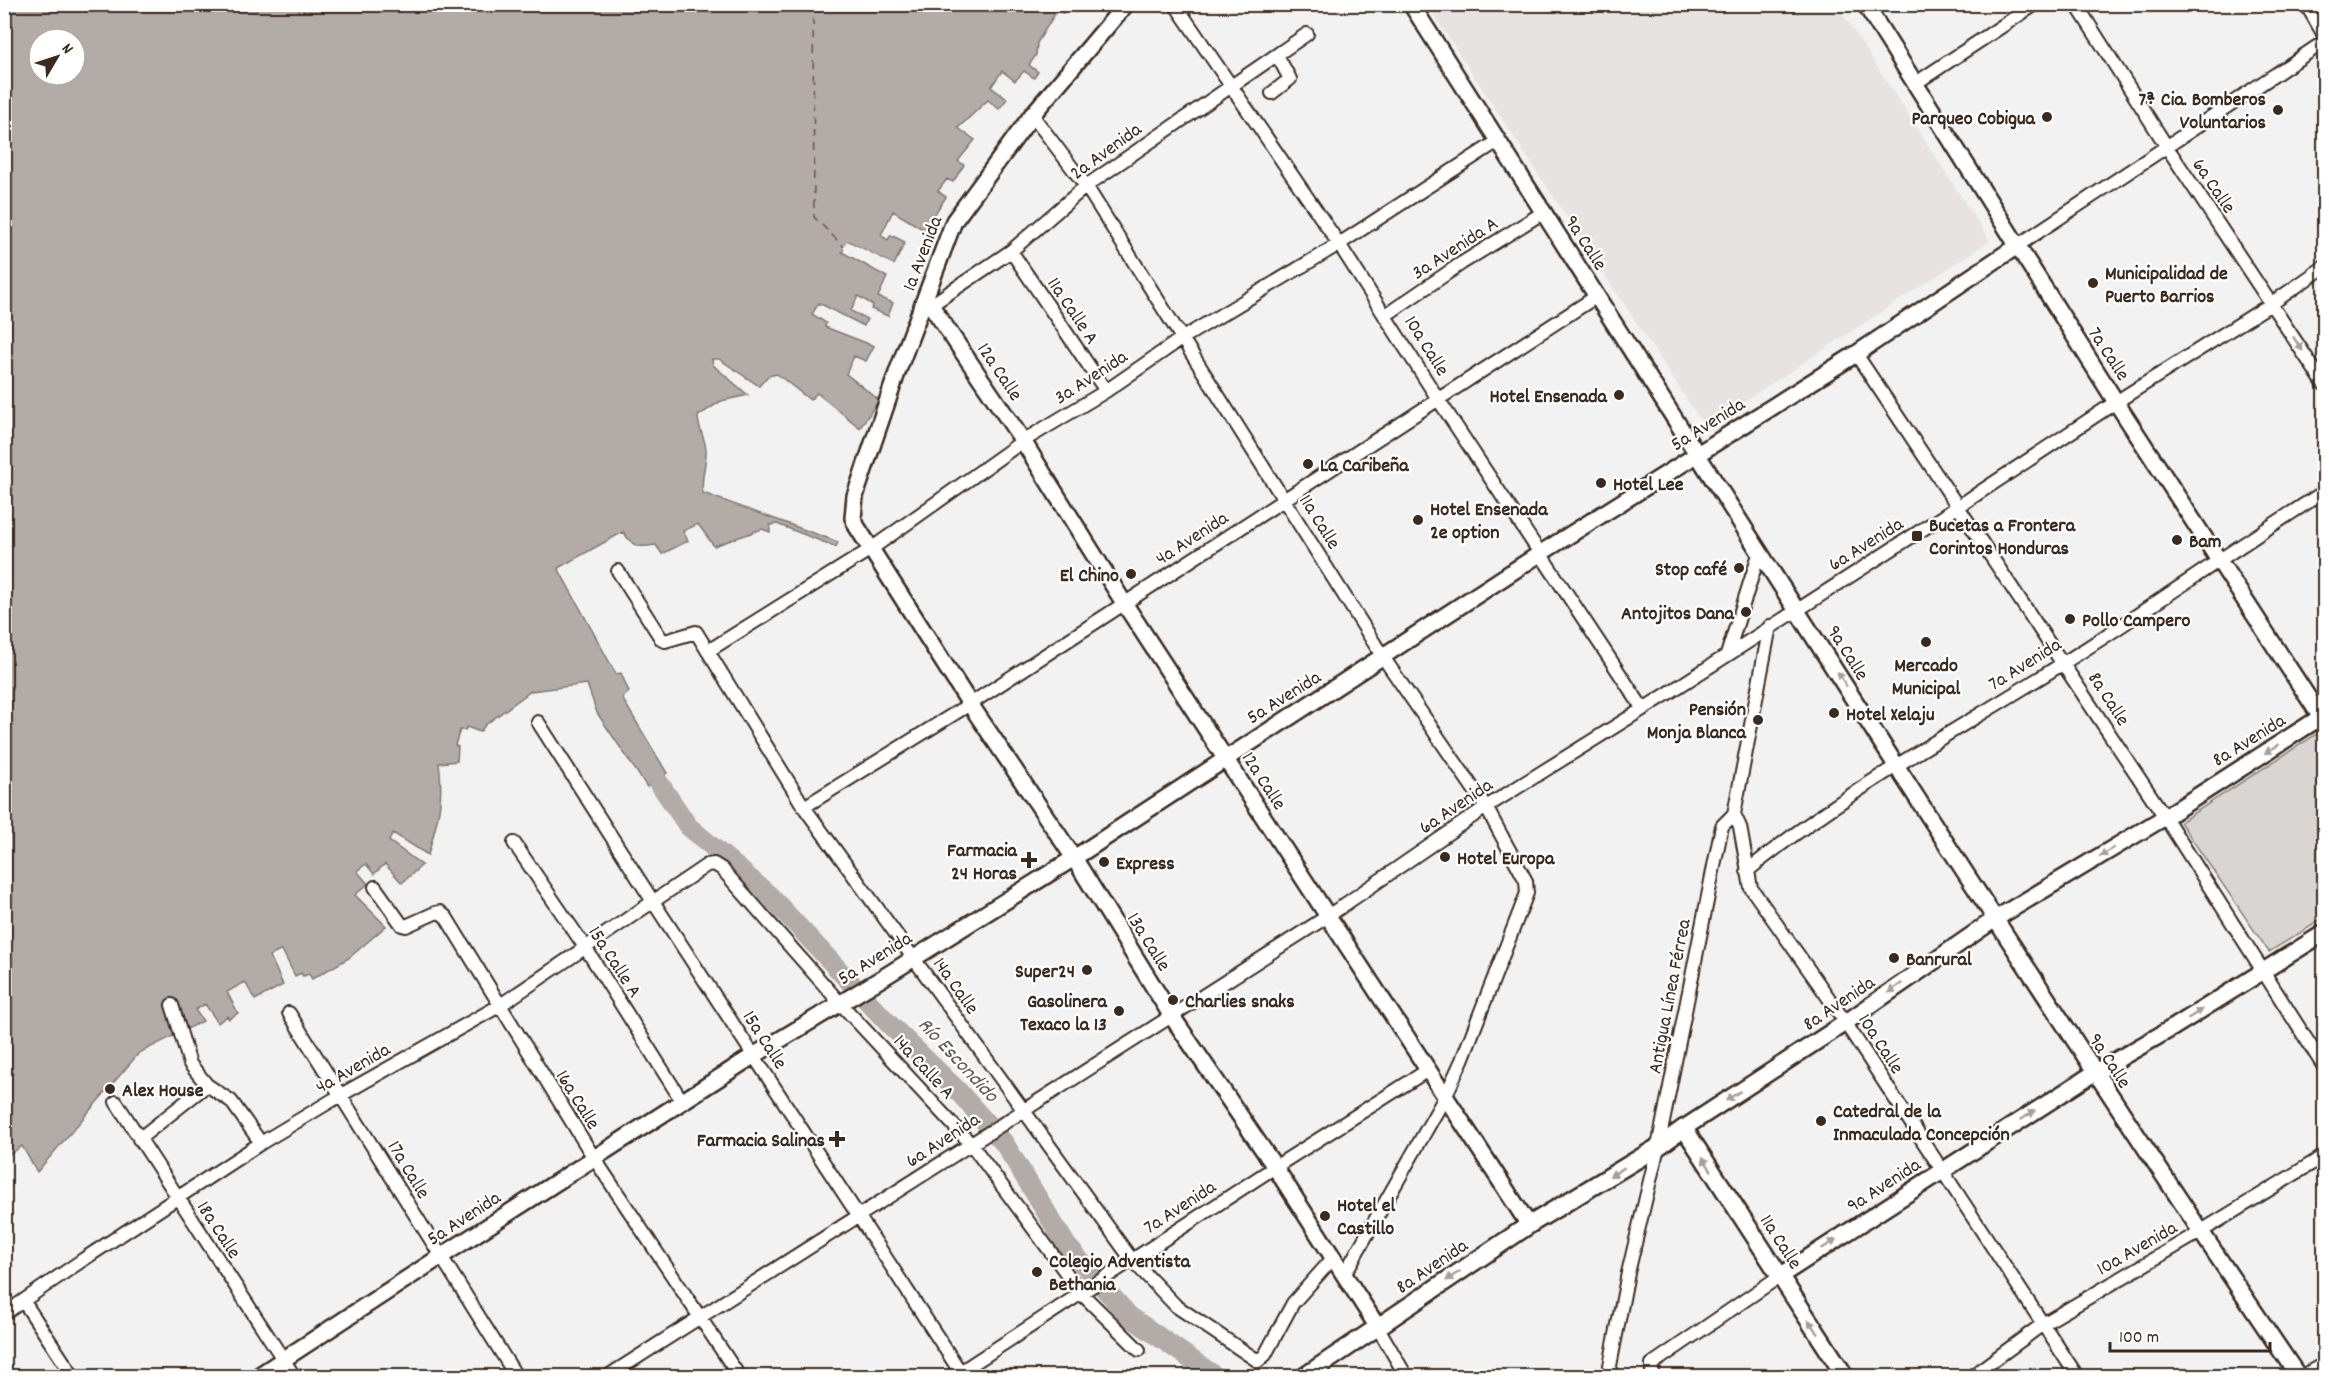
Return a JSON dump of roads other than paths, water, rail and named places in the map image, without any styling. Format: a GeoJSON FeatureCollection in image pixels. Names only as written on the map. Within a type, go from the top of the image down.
{"type":"FeatureCollection","features":[{"type":"Feature","properties":{"kind":"main road","name":"8a Avenida"},"geometry":{"type":"LineString","coordinates":[[1305,1377],[1360,1341],[1377,1326],[1529,1226],[1658,1147],[1684,1128]]}},
{"type":"Feature","properties":{"kind":"main road","name":"11a Calle"},"geometry":{"type":"LineString","coordinates":[[1684,1128],[1845,1377]]}},
{"type":"Feature","properties":{"kind":"main road","name":"8a Avenida"},"geometry":{"type":"LineString","coordinates":[[1291,1377],[1356,1334],[1377,1326]]}},
{"type":"Feature","properties":{"kind":"street","name":"1a Avenida"},"geometry":{"type":"LineString","coordinates":[[857,528],[853,518],[855,496],[898,370],[928,302],[954,221],[1032,115],[1126,4]]}},
{"type":"Feature","properties":{"kind":"street","name":"10a Calle"},"geometry":{"type":"LineString","coordinates":[[1175,4],[1340,243],[1438,399],[1643,709]]}},
{"type":"Feature","properties":{"kind":"street","name":"9a Calle"},"geometry":{"type":"LineString","coordinates":[[1411,4],[1895,765],[2094,1073],[2300,1377]]}},
{"type":"Feature","properties":{"kind":"street","name":"7a Calle"},"geometry":{"type":"LineString","coordinates":[[1865,4],[2116,402],[2323,718]]}},
{"type":"Feature","properties":{"kind":"street","name":"6a Calle"},"geometry":{"type":"LineString","coordinates":[[2076,4],[2167,147],[2325,384]]}},
{"type":"Feature","properties":{"kind":"street"},"geometry":{"type":"LineString","coordinates":[[2306,4],[2325,34]]}},
{"type":"Feature","properties":{"kind":"street"},"geometry":{"type":"LineString","coordinates":[[1916,83],[2034,5]]}},
{"type":"Feature","properties":{"kind":"street","name":"2a Avenida"},"geometry":{"type":"LineString","coordinates":[[928,302],[1011,251],[1086,186],[1230,85],[1308,34]]}},
{"type":"Feature","properties":{"kind":"street","name":"5a Avenida"},"geometry":{"type":"LineString","coordinates":[[258,1377],[682,1101],[1074,858],[1541,553],[1856,354],[2325,42]]}},
{"type":"Feature","properties":{"kind":"street"},"geometry":{"type":"LineString","coordinates":[[1272,93],[1290,79],[1277,55]]}},
{"type":"Feature","properties":{"kind":"street","name":"11a Calle"},"geometry":{"type":"LineString","coordinates":[[1032,115],[1086,186],[1383,657],[1486,807],[1523,874],[1527,893],[1462,1060],[1445,1097]]}},
{"type":"Feature","properties":{"kind":"street","name":"3a Avenida"},"geometry":{"type":"LineString","coordinates":[[708,651],[871,549],[1023,441],[1106,391],[1181,339],[1340,243],[1498,141]]}},
{"type":"Feature","properties":{"kind":"street","name":"3a Avenida A"},"geometry":{"type":"LineString","coordinates":[[1386,315],[1462,263],[1544,212]]}},
{"type":"Feature","properties":{"kind":"street","name":"11a Calle A"},"geometry":{"type":"LineString","coordinates":[[1011,251],[1106,391]]}},
{"type":"Feature","properties":{"kind":"street","name":"6a Avenida"},"geometry":{"type":"LineString","coordinates":[[608,1377],[698,1317],[1328,916],[1486,807],[1959,506],[2325,267]]}},
{"type":"Feature","properties":{"kind":"street","name":"4a Avenida"},"geometry":{"type":"LineString","coordinates":[[804,807],[970,704],[1597,296]]}},
{"type":"Feature","properties":{"kind":"street","name":"12a Calle"},"geometry":{"type":"LineString","coordinates":[[928,302],[1023,441],[1124,603],[1529,1226]]}},
{"type":"Feature","properties":{"kind":"street","name":"8a Calle"},"geometry":{"type":"LineString","coordinates":[[1856,354],[2165,817],[2325,1067]]}},
{"type":"Feature","properties":{"kind":"street","name":"7a Avenida"},"geometry":{"type":"LineString","coordinates":[[1747,870],[1895,765],[2063,663],[2218,559],[2325,492]]}},
{"type":"Feature","properties":{"kind":"street","name":"13a Calle"},"geometry":{"type":"LineString","coordinates":[[857,528],[970,704],[1074,858],[1171,1015],[1334,1257],[1406,1377]]}},
{"type":"Feature","properties":{"kind":"street"},"geometry":{"type":"LineString","coordinates":[[1727,655],[1760,551]]}},
{"type":"Feature","properties":{"kind":"street","name":"14a Calle"},"geometry":{"type":"LineString","coordinates":[[618,571],[662,640],[696,632],[804,807],[913,957],[1018,1113],[1083,1189],[1132,1260],[1163,1295],[1255,1360],[1262,1359],[1293,1303],[1334,1257]]}},
{"type":"Feature","properties":{"kind":"street","name":"Antigua Línea Férrea"},"geometry":{"type":"LineString","coordinates":[[1608,1377],[1628,1273],[1658,1147],[1722,826],[1734,814],[1770,626]]}},
{"type":"Feature","properties":{"kind":"street","name":"8a Avenida"},"geometry":{"type":"LineString","coordinates":[[1684,1128],[1845,1023],[1995,919],[2165,817],[2323,718]]}},
{"type":"Feature","properties":{"kind":"street","name":"15a Calle"},"geometry":{"type":"LineString","coordinates":[[538,722],[959,1375]]}},
{"type":"Feature","properties":{"kind":"street","name":"10a Calle"},"geometry":{"type":"LineString","coordinates":[[1734,814],[1740,827],[1751,888],[1845,1023],[2077,1377]]}},
{"type":"Feature","properties":{"kind":"street","name":"15a Calle A"},"geometry":{"type":"LineString","coordinates":[[514,843],[585,947],[682,1101]]}},
{"type":"Feature","properties":{"kind":"street","name":"4a Avenida"},"geometry":{"type":"LineString","coordinates":[[4,1314],[261,1143],[499,1006],[652,900],[707,865],[714,864],[722,869]]}},
{"type":"Feature","properties":{"kind":"street","name":"14a Calle A"},"geometry":{"type":"LineString","coordinates":[[722,869],[845,1000],[972,1143],[1085,1290],[1138,1350]]}},
{"type":"Feature","properties":{"kind":"street","name":"16a Calle"},"geometry":{"type":"LineString","coordinates":[[375,887],[402,925],[406,926],[440,912],[446,917],[594,1158],[739,1377]]}},
{"type":"Feature","properties":{"kind":"street","name":"9a Avenida"},"geometry":{"type":"LineString","coordinates":[[1652,1370],[1780,1276],[1942,1170],[2094,1073],[2174,1027],[2325,933]]}},
{"type":"Feature","properties":{"kind":"street"},"geometry":{"type":"LineString","coordinates":[[172,1005],[186,1056],[197,1074],[207,1085],[231,1101],[261,1143]]}},
{"type":"Feature","properties":{"kind":"street","name":"17a Calle"},"geometry":{"type":"LineString","coordinates":[[288,1013],[516,1377]]}},
{"type":"Feature","properties":{"kind":"street","name":"7a Avenida"},"geometry":{"type":"LineString","coordinates":[[959,1375],[1113,1271],[1428,1070]]}},
{"type":"Feature","properties":{"kind":"street"},"geometry":{"type":"LineString","coordinates":[[139,1139],[207,1085]]}},
{"type":"Feature","properties":{"kind":"street"},"geometry":{"type":"LineString","coordinates":[[1344,1275],[1445,1097]]}},
{"type":"Feature","properties":{"kind":"street","name":"18a Calle"},"geometry":{"type":"LineString","coordinates":[[116,1102],[294,1377]]}},
{"type":"Feature","properties":{"kind":"street","name":"10a Avenida"},"geometry":{"type":"LineString","coordinates":[[1972,1377],[2043,1324],[2325,1156]]}},
{"type":"Feature","properties":{"kind":"street"},"geometry":{"type":"LineString","coordinates":[[24,1302],[73,1377]]}},
{"type":"Feature","properties":{"kind":"street"},"geometry":{"type":"LineString","coordinates":[[2300,1377],[2325,1364]]}},
{"type":"Feature","properties":{"kind":"waterway","name":"Río Escondido"},"geometry":{"type":"LineString","coordinates":[[657,780],[688,826],[769,895],[889,1024],[957,1090],[1004,1143],[1067,1246],[1129,1316],[1215,1376]]}},
{"type":"Feature","properties":{"kind":"place","name":"7ª Cia. Bomberos Voluntarios"},"geometry":{"type":"Point","coordinates":[2278,110]}},
{"type":"Feature","properties":{"kind":"place","name":"Parqueo Cobigua"},"geometry":{"type":"Point","coordinates":[2047,117]}},
{"type":"Feature","properties":{"kind":"place","name":"Municipalidad de Puerto Barrios"},"geometry":{"type":"Point","coordinates":[2093,283]}},
{"type":"Feature","properties":{"kind":"place","name":"Hotel Ensenada"},"geometry":{"type":"Point","coordinates":[1619,395]}},
{"type":"Feature","properties":{"kind":"place","name":"La Caribeña"},"geometry":{"type":"Point","coordinates":[1308,464]}},
{"type":"Feature","properties":{"kind":"place","name":"Hotel Lee"},"geometry":{"type":"Point","coordinates":[1601,483]}},
{"type":"Feature","properties":{"kind":"place","name":"Hotel Ensenada 2e option"},"geometry":{"type":"Point","coordinates":[1418,520]}},
{"type":"Feature","properties":{"kind":"place","name":"Bucetas a Frontera Corintos Honduras"},"geometry":{"type":"Point","coordinates":[1917,536]}},
{"type":"Feature","properties":{"kind":"place","name":"Bam"},"geometry":{"type":"Point","coordinates":[2177,540]}},
{"type":"Feature","properties":{"kind":"place","name":"Stop café"},"geometry":{"type":"Point","coordinates":[1739,568]}},
{"type":"Feature","properties":{"kind":"place","name":"El Chino"},"geometry":{"type":"Point","coordinates":[1131,574]}},
{"type":"Feature","properties":{"kind":"place","name":"Antojitos Dana"},"geometry":{"type":"Point","coordinates":[1746,612]}},
{"type":"Feature","properties":{"kind":"place","name":"Pollo Campero"},"geometry":{"type":"Point","coordinates":[2070,619]}},
{"type":"Feature","properties":{"kind":"place","name":"Mercado Municipal"},"geometry":{"type":"Point","coordinates":[1926,642]}},
{"type":"Feature","properties":{"kind":"place","name":"Hotel Xelaju"},"geometry":{"type":"Point","coordinates":[1834,713]}},
{"type":"Feature","properties":{"kind":"place","name":"Pensión Monja Blanca"},"geometry":{"type":"Point","coordinates":[1758,720]}},
{"type":"Feature","properties":{"kind":"place","name":"Hotel Europa"},"geometry":{"type":"Point","coordinates":[1445,857]}},
{"type":"Feature","properties":{"kind":"place","name":"Farmacia 24 Horas"},"geometry":{"type":"Point","coordinates":[1029,860]}},
{"type":"Feature","properties":{"kind":"place","name":"Express"},"geometry":{"type":"Point","coordinates":[1104,862]}},
{"type":"Feature","properties":{"kind":"place","name":"Banrural"},"geometry":{"type":"Point","coordinates":[1894,958]}},
{"type":"Feature","properties":{"kind":"place","name":"Super24"},"geometry":{"type":"Point","coordinates":[1087,970]}},
{"type":"Feature","properties":{"kind":"place","name":"Charlies snaks"},"geometry":{"type":"Point","coordinates":[1173,1000]}},
{"type":"Feature","properties":{"kind":"place","name":"Gasolinera Texaco la 13"},"geometry":{"type":"Point","coordinates":[1119,1011]}},
{"type":"Feature","properties":{"kind":"place","name":"Alex House"},"geometry":{"type":"Point","coordinates":[110,1089]}},
{"type":"Feature","properties":{"kind":"place","name":"Catedral de la Inmaculada Concepción"},"geometry":{"type":"Point","coordinates":[1821,1121]}},
{"type":"Feature","properties":{"kind":"place","name":"Farmacia Salinas"},"geometry":{"type":"Point","coordinates":[837,1139]}},
{"type":"Feature","properties":{"kind":"place","name":"Hotel el Castillo"},"geometry":{"type":"Point","coordinates":[1325,1216]}},
{"type":"Feature","properties":{"kind":"place","name":"Colegio Adventista Bethania"},"geometry":{"type":"Point","coordinates":[1037,1272]}}]}
